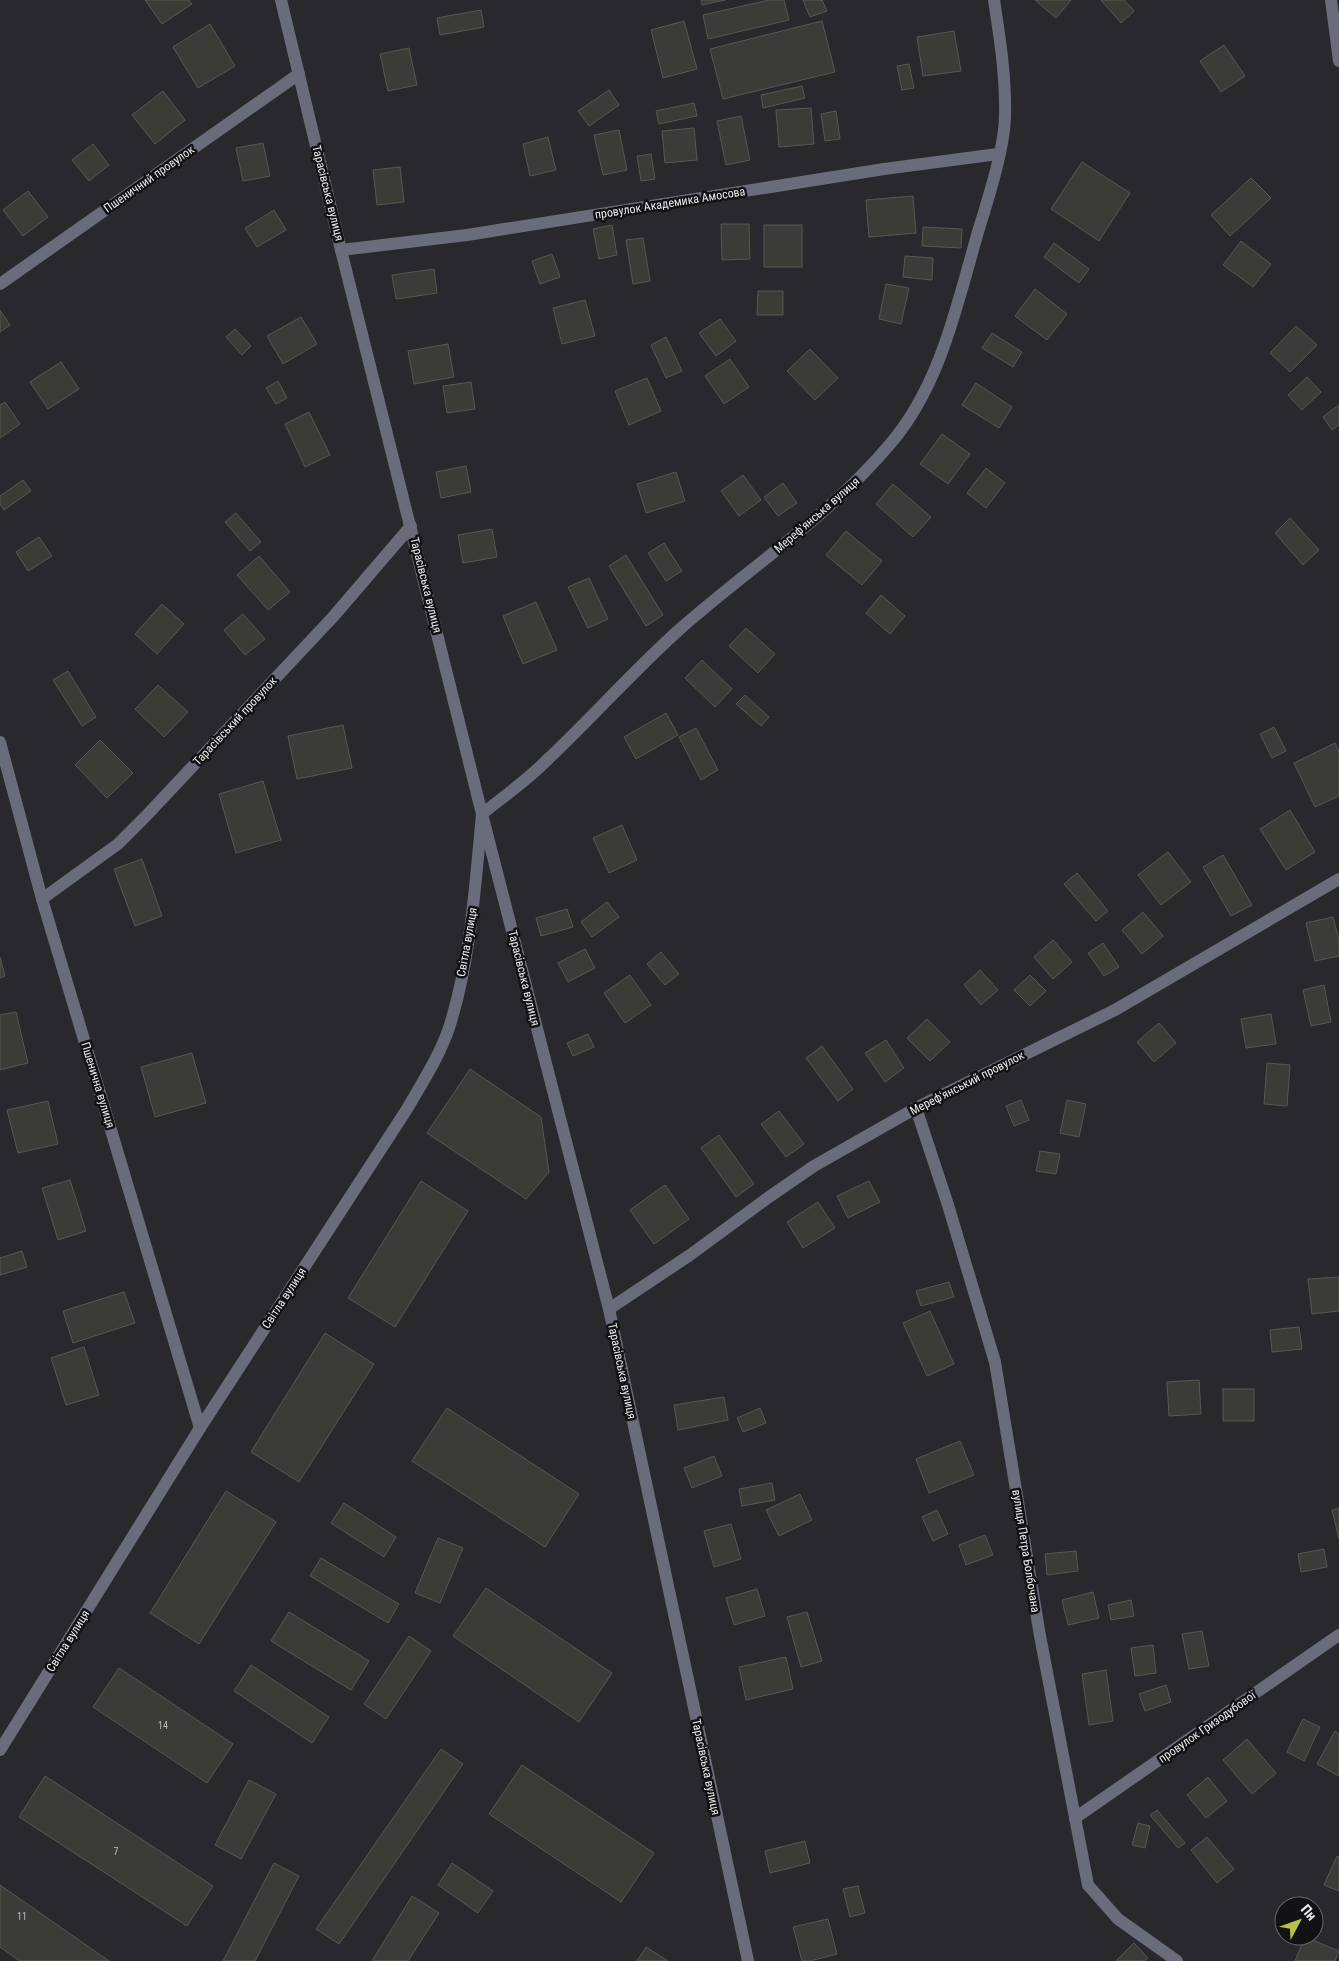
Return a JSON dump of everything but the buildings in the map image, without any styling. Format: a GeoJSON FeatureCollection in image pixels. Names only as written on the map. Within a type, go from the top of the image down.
{"type":"FeatureCollection","features":[{"type":"Feature","properties":{"kind":"street","name":"Тарасівська вулиця"},"geometry":{"type":"LineString","coordinates":[[281,0],[341,250],[412,526],[482,814],[609,1309],[748,1961]]}},
{"type":"Feature","properties":{"kind":"street","name":"Мереф'янська вулиця"},"geometry":{"type":"LineString","coordinates":[[482,814],[542,765],[669,639],[704,608],[821,514],[859,479],[892,443],[913,414],[929,385],[953,319],[986,205],[1005,120],[1004,70],[994,0]]}},
{"type":"Feature","properties":{"kind":"street"},"geometry":{"type":"LineString","coordinates":[[1331,0],[1339,61]]}},
{"type":"Feature","properties":{"kind":"street","name":"Пшеничний провулок"},"geometry":{"type":"LineString","coordinates":[[0,284],[299,74]]}},
{"type":"Feature","properties":{"kind":"street","name":"провулок Академика Амосова"},"geometry":{"type":"LineString","coordinates":[[341,250],[467,234],[884,169],[998,154]]}},
{"type":"Feature","properties":{"kind":"street","name":"Тарасівський провулок"},"geometry":{"type":"LineString","coordinates":[[42,899],[118,844],[146,816],[333,617],[412,526]]}},
{"type":"Feature","properties":{"kind":"street","name":"Пшенична вулиця"},"geometry":{"type":"LineString","coordinates":[[0,742],[42,899],[200,1428]]}},
{"type":"Feature","properties":{"kind":"street","name":"Світла вулиця"},"geometry":{"type":"LineString","coordinates":[[0,1750],[200,1428],[399,1122],[434,1062],[448,1028],[471,932],[482,814]]}},
{"type":"Feature","properties":{"kind":"street","name":"Мереф'янський провулок"},"geometry":{"type":"LineString","coordinates":[[609,1309],[690,1255],[768,1197],[807,1171],[916,1108],[1115,1010],[1339,879]]}},
{"type":"Feature","properties":{"kind":"street","name":"вулиця Петра Болбочана"},"geometry":{"type":"LineString","coordinates":[[916,1108],[948,1205],[995,1362],[1040,1636],[1088,1885],[1118,1919],[1177,1961]]}},
{"type":"Feature","properties":{"kind":"street","name":"провулок Гризодубової"},"geometry":{"type":"LineString","coordinates":[[1075,1818],[1339,1635]]}}]}
